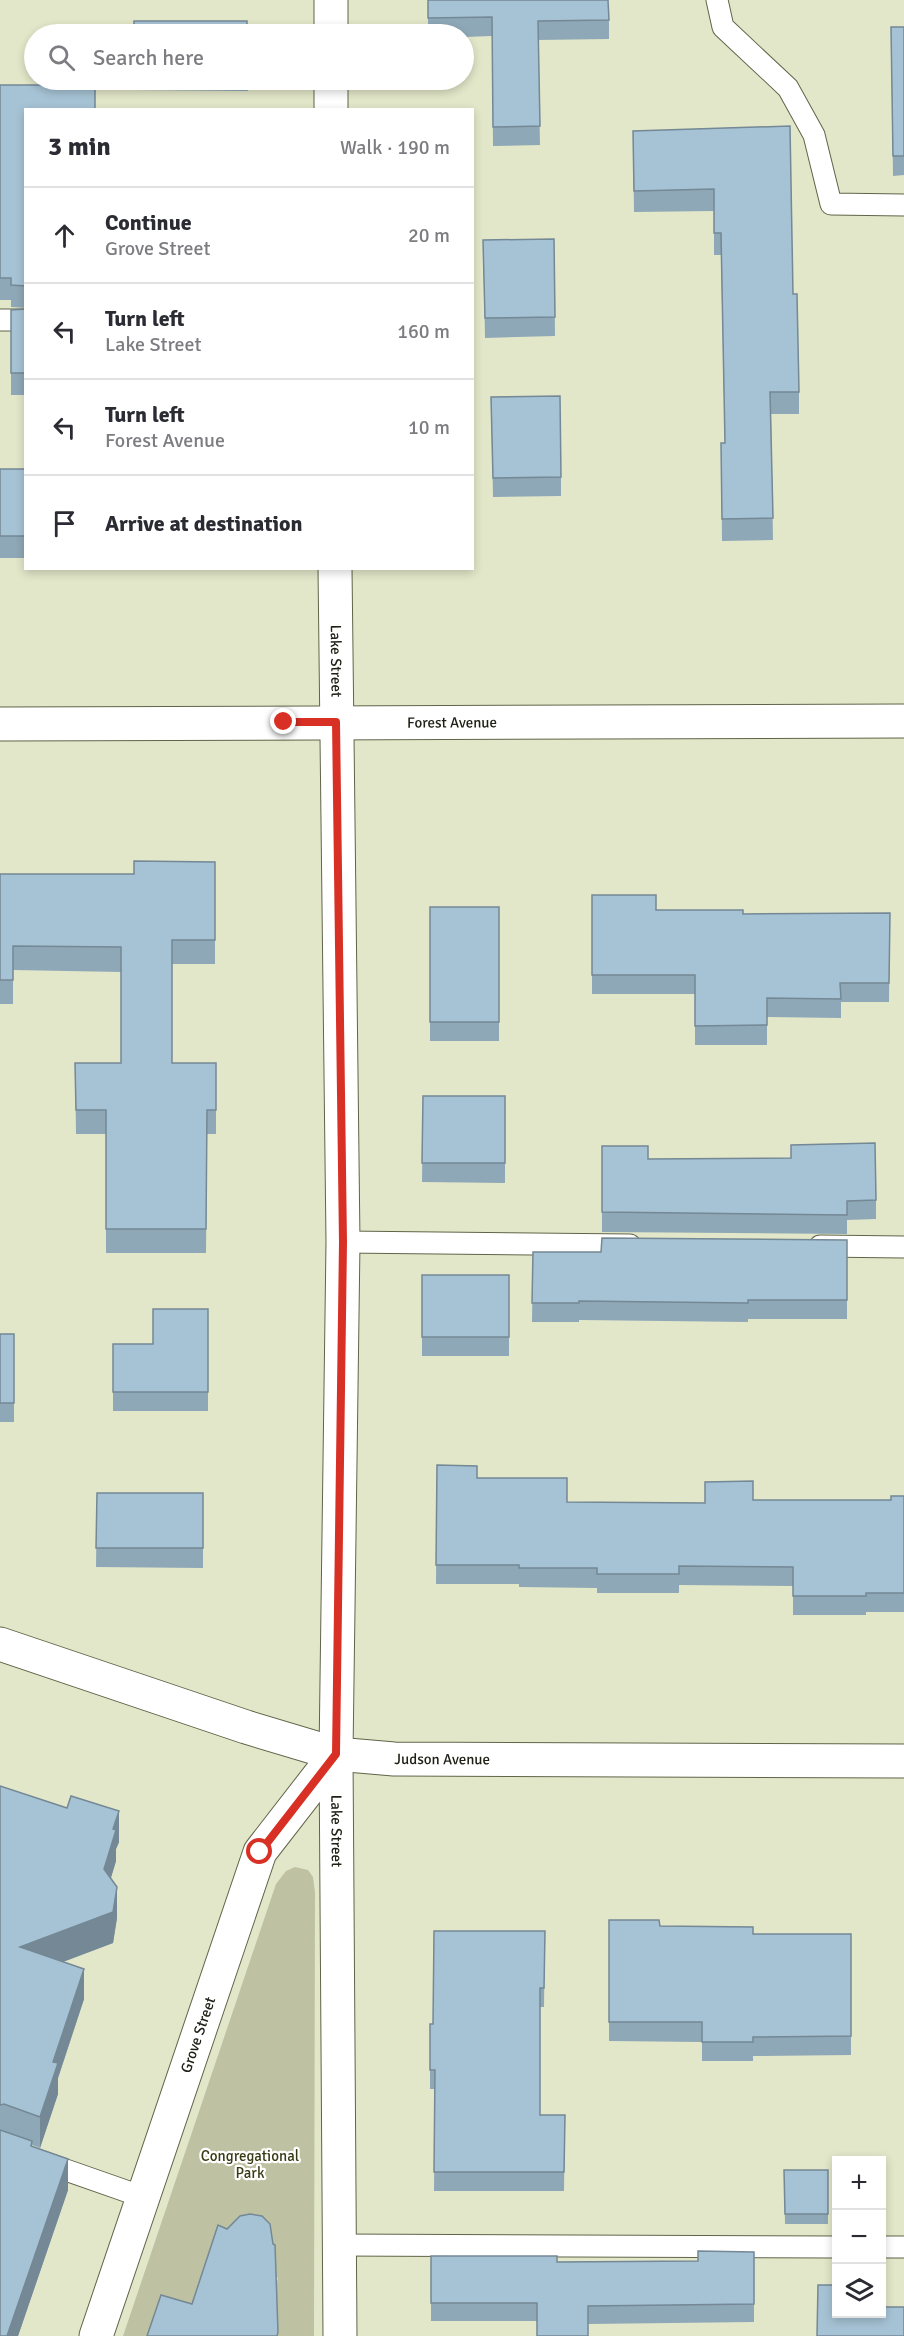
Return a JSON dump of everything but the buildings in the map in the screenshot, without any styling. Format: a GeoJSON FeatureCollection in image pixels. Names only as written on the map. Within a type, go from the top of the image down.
{"type":"FeatureCollection","features":[{"type":"Feature","properties":{"kind":"street"},"geometry":{"type":"LineString","coordinates":[[331,0],[331,24]]}},
{"type":"Feature","properties":{"kind":"street"},"geometry":{"type":"LineString","coordinates":[[331,90],[331,108]]}},
{"type":"Feature","properties":{"kind":"street","name":"Lake Street"},"geometry":{"type":"LineString","coordinates":[[335,570],[343,1242],[336,1754],[340,2336]]}},
{"type":"Feature","properties":{"kind":"street","name":"Forest Avenue"},"geometry":{"type":"LineString","coordinates":[[0,724],[904,721]]}},
{"type":"Feature","properties":{"kind":"street","name":"Judson Avenue"},"geometry":{"type":"LineString","coordinates":[[0,1644],[232,1724],[336,1754],[394,1759],[904,1761]]}},
{"type":"Feature","properties":{"kind":"street","name":"Grove Street"},"geometry":{"type":"LineString","coordinates":[[96,2336],[260,1852],[336,1754]]}},
{"type":"Feature","properties":{"kind":"lane"},"geometry":{"type":"LineString","coordinates":[[717,0],[723,27],[788,88],[809,125],[820,157],[831,204],[904,205]]}},
{"type":"Feature","properties":{"kind":"lane"},"geometry":{"type":"LineString","coordinates":[[0,320],[24,320]]}},
{"type":"Feature","properties":{"kind":"lane"},"geometry":{"type":"LineString","coordinates":[[343,1242],[655,1245]]}},
{"type":"Feature","properties":{"kind":"lane"},"geometry":{"type":"LineString","coordinates":[[797,1246],[904,1247]]}},
{"type":"Feature","properties":{"kind":"lane"},"geometry":{"type":"LineString","coordinates":[[0,2147],[143,2197]]}},
{"type":"Feature","properties":{"kind":"lane"},"geometry":{"type":"LineString","coordinates":[[339,2245],[832,2247]]}},
{"type":"Feature","properties":{"kind":"lane"},"geometry":{"type":"LineString","coordinates":[[886,2247],[904,2247]]}},
{"type":"Feature","properties":{"kind":"green space","name":"Congregational Park"},"geometry":{"type":"Polygon","coordinates":[[[295,1867],[308,1870],[313,1877],[315,1893],[314,2336],[277,2336],[269,2309],[278,2278],[271,2275],[192,2336],[123,2336],[276,1884],[286,1871],[295,1867]]]}},
{"type":"Feature","properties":{"kind":"route"},"geometry":{"type":"LineString","coordinates":[[260,1852],[336,1754],[343,1242],[336,722],[284,722]]}}]}
